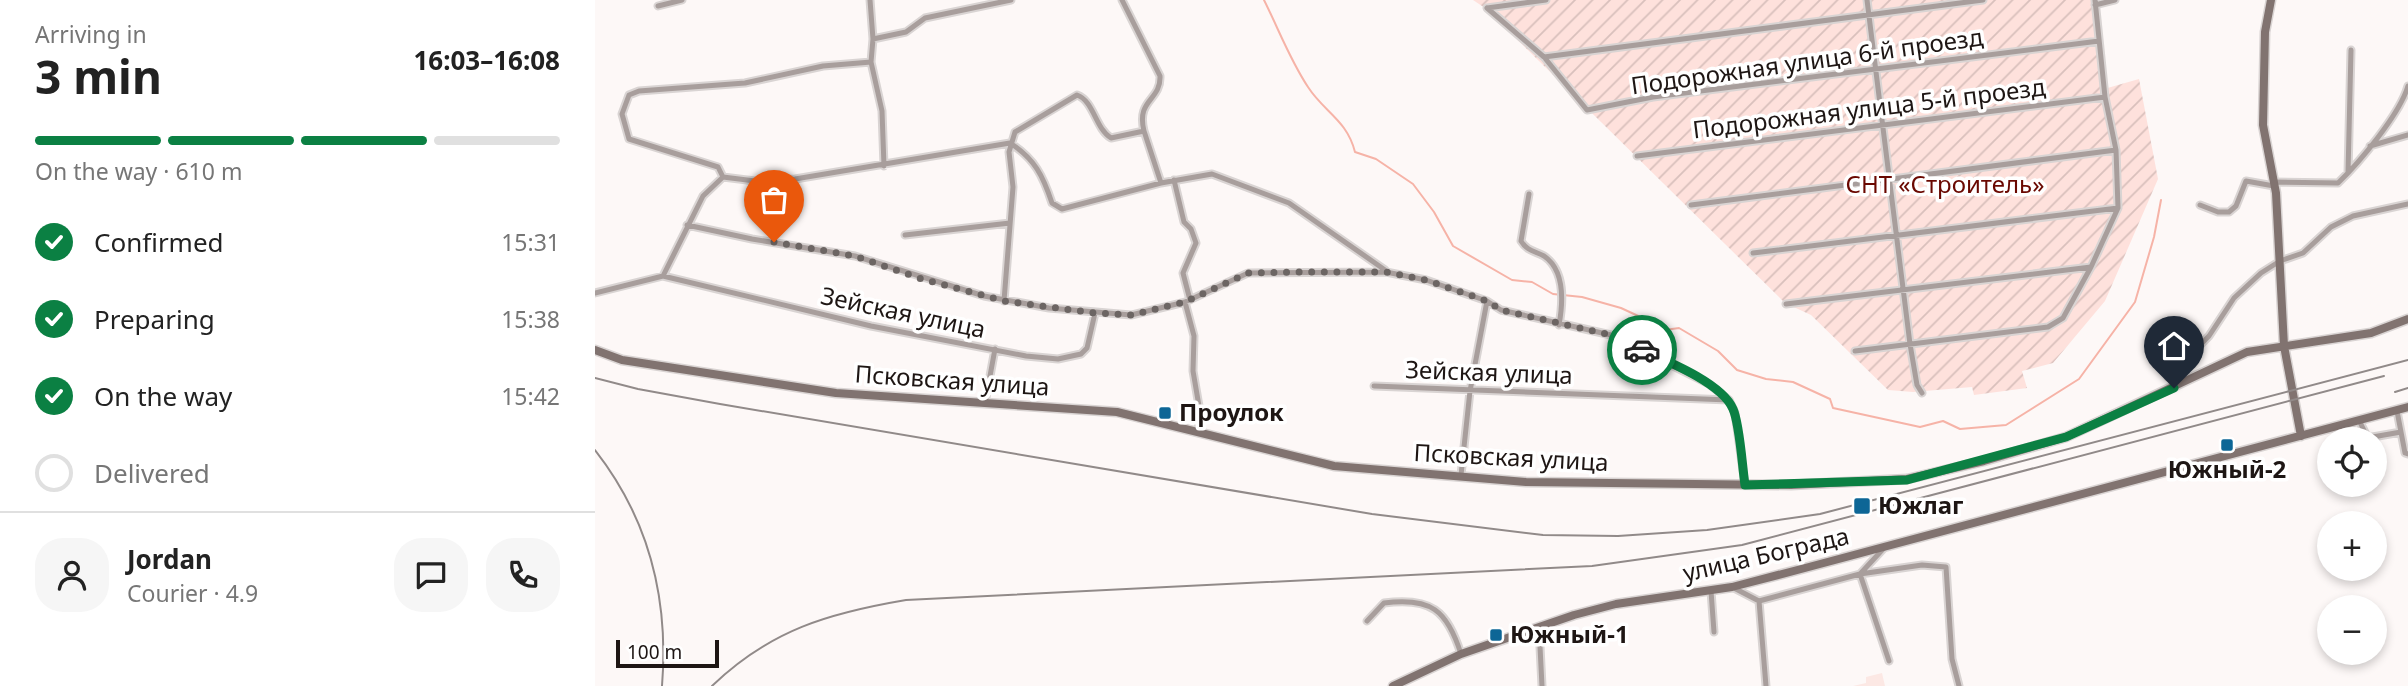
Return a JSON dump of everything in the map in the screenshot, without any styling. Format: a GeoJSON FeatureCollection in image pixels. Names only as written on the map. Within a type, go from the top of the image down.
{"type":"FeatureCollection","features":[{"type":"Feature","properties":{"kind":"street"},"geometry":{"type":"LineString","coordinates":[[658,6],[682,0]]}},
{"type":"Feature","properties":{"kind":"street"},"geometry":{"type":"LineString","coordinates":[[870,0],[873,39],[871,62],[882,110],[884,166]]}},
{"type":"Feature","properties":{"kind":"street"},"geometry":{"type":"LineString","coordinates":[[873,39],[906,32],[925,18],[1010,0]]}},
{"type":"Feature","properties":{"kind":"street"},"geometry":{"type":"LineString","coordinates":[[1122,0],[1160,76],[1158,90],[1146,102],[1141,112],[1144,131],[1161,183]]}},
{"type":"Feature","properties":{"kind":"street"},"geometry":{"type":"LineString","coordinates":[[1546,0],[1487,8],[1544,57],[1983,0]]}},
{"type":"Feature","properties":{"kind":"street"},"geometry":{"type":"LineString","coordinates":[[1867,0],[1910,345],[1917,385],[1922,393]]}},
{"type":"Feature","properties":{"kind":"street"},"geometry":{"type":"LineString","coordinates":[[1855,351],[2048,327],[2063,318],[2091,267],[2118,208],[2116,150],[2105,97],[2095,2],[2115,0]]}},
{"type":"Feature","properties":{"kind":"street"},"geometry":{"type":"LineString","coordinates":[[2271,0],[2265,25],[2263,124],[2274,184],[2284,346],[2301,436]]}},
{"type":"Feature","properties":{"kind":"street","name":"Подорожная улица 6-й проезд"},"geometry":{"type":"LineString","coordinates":[[1544,57],[1587,110],[1653,97],[2099,41]]}},
{"type":"Feature","properties":{"kind":"street"},"geometry":{"type":"LineString","coordinates":[[2348,173],[2351,50]]}},
{"type":"Feature","properties":{"kind":"street"},"geometry":{"type":"LineString","coordinates":[[723,177],[718,167],[704,161],[629,138],[622,114],[629,95],[639,91],[745,83],[823,66],[871,62]]}},
{"type":"Feature","properties":{"kind":"street"},"geometry":{"type":"LineString","coordinates":[[2200,205],[2229,212],[2236,206],[2246,181],[2274,184],[2338,183],[2389,122],[2408,86]]}},
{"type":"Feature","properties":{"kind":"street"},"geometry":{"type":"LineString","coordinates":[[1004,301],[1013,187],[1010,144],[1015,132],[1077,95],[1085,100],[1105,134],[1111,138],[1144,131]]}},
{"type":"Feature","properties":{"kind":"street","name":"Подорожная улица 5-й проезд"},"geometry":{"type":"LineString","coordinates":[[1637,156],[2105,97]]}},
{"type":"Feature","properties":{"kind":"street"},"geometry":{"type":"LineString","coordinates":[[2367,147],[2408,135]]}},
{"type":"Feature","properties":{"kind":"street"},"geometry":{"type":"LineString","coordinates":[[723,177],[762,182],[884,166],[1010,144],[1026,153],[1041,171],[1052,203],[1062,209],[1161,183],[1212,174],[1289,203],[1386,272]]}},
{"type":"Feature","properties":{"kind":"street"},"geometry":{"type":"LineString","coordinates":[[1691,205],[2116,150]]}},
{"type":"Feature","properties":{"kind":"street"},"geometry":{"type":"LineString","coordinates":[[663,276],[703,196],[723,177]]}},
{"type":"Feature","properties":{"kind":"street"},"geometry":{"type":"LineString","coordinates":[[1174,180],[1184,222],[1191,229],[1197,246],[1183,273],[1194,336],[1193,371],[1200,412],[1198,432]]}},
{"type":"Feature","properties":{"kind":"street"},"geometry":{"type":"LineString","coordinates":[[1529,194],[1521,241],[1525,248],[1549,261],[1562,286],[1564,302],[1559,325]]}},
{"type":"Feature","properties":{"kind":"street"},"geometry":{"type":"LineString","coordinates":[[2168,377],[2209,336],[2234,298],[2260,273],[2280,261],[2303,253],[2331,227],[2353,216],[2408,204]]}},
{"type":"Feature","properties":{"kind":"street"},"geometry":{"type":"LineString","coordinates":[[1753,253],[1897,233],[2118,208]]}},
{"type":"Feature","properties":{"kind":"street"},"geometry":{"type":"LineString","coordinates":[[905,235],[1010,223]]}},
{"type":"Feature","properties":{"kind":"street"},"geometry":{"type":"LineString","coordinates":[[687,225],[855,256],[922,279],[1004,301],[1095,313],[1131,315],[1188,301],[1248,273],[1386,272],[1426,280],[1487,301],[1501,310],[1611,335],[1698,379],[1729,400],[1735,412],[1745,485]]}},
{"type":"Feature","properties":{"kind":"street"},"geometry":{"type":"LineString","coordinates":[[1786,304],[2091,267]]}},
{"type":"Feature","properties":{"kind":"street","name":"Зейская улица"},"geometry":{"type":"LineString","coordinates":[[595,293],[663,276],[871,326],[1058,359],[1081,354],[1090,340],[1095,313]]}},
{"type":"Feature","properties":{"kind":"street"},"geometry":{"type":"LineString","coordinates":[[1461,475],[1470,391],[1487,301]]}},
{"type":"Feature","properties":{"kind":"street","name":"Псковская улица"},"geometry":{"type":"LineString","coordinates":[[595,350],[622,360],[836,393],[1117,412],[1334,466],[1538,483],[1745,485],[1907,480],[1984,461],[2066,437],[2248,352],[2371,333],[2408,319]]}},
{"type":"Feature","properties":{"kind":"street"},"geometry":{"type":"LineString","coordinates":[[985,403],[995,349]]}},
{"type":"Feature","properties":{"kind":"street","name":"Зейская улица"},"geometry":{"type":"LineString","coordinates":[[1374,386],[1729,400]]}},
{"type":"Feature","properties":{"kind":"street","name":"улица Бограда"},"geometry":{"type":"LineString","coordinates":[[1393,686],[1461,654],[1616,604],[1731,587],[2408,407]]}},
{"type":"Feature","properties":{"kind":"street"},"geometry":{"type":"LineString","coordinates":[[2397,411],[2405,453],[2408,454]]}},
{"type":"Feature","properties":{"kind":"street"},"geometry":{"type":"LineString","coordinates":[[2359,420],[2362,427]]}},
{"type":"Feature","properties":{"kind":"street"},"geometry":{"type":"LineString","coordinates":[[2387,435],[2401,432]]}},
{"type":"Feature","properties":{"kind":"street"},"geometry":{"type":"LineString","coordinates":[[1860,574],[1885,547]]}},
{"type":"Feature","properties":{"kind":"street"},"geometry":{"type":"LineString","coordinates":[[1731,587],[1759,601],[1860,574],[1922,565],[1946,567],[1952,659],[1959,686]]}},
{"type":"Feature","properties":{"kind":"street"},"geometry":{"type":"LineString","coordinates":[[1860,574],[1889,661]]}},
{"type":"Feature","properties":{"kind":"street"},"geometry":{"type":"LineString","coordinates":[[1711,591],[1714,632]]}},
{"type":"Feature","properties":{"kind":"street"},"geometry":{"type":"LineString","coordinates":[[1367,621],[1384,603],[1414,601],[1428,604],[1446,618],[1461,654]]}},
{"type":"Feature","properties":{"kind":"street"},"geometry":{"type":"LineString","coordinates":[[1759,601],[1766,686]]}},
{"type":"Feature","properties":{"kind":"street"},"geometry":{"type":"LineString","coordinates":[[1539,627],[1542,686]]}},
{"type":"Feature","properties":{"kind":"shaded area"},"geometry":{"type":"Polygon","coordinates":[[[1882,673],[1885,686],[1853,686],[1866,683],[1866,677],[1882,673]]]}},
{"type":"Feature","properties":{"kind":"green space","name":"СНТ «Строитель»"},"geometry":{"type":"Polygon","coordinates":[[[1473,0],[2092,0],[2104,89],[2139,79],[2158,179],[2105,301],[2053,363],[2022,371],[2027,388],[1974,395],[1972,387],[1913,392],[1888,390],[1811,315],[1785,303],[1485,8],[1473,0]]]}},
{"type":"Feature","properties":{"kind":"waterway"},"geometry":{"type":"LineString","coordinates":[[1264,0],[1302,77],[1314,96],[1347,132],[1355,152],[1376,159],[1413,184],[1434,212],[1453,246],[1512,280],[1532,282],[1553,294],[1582,297],[1621,308],[1649,321],[1658,331],[1679,328],[1718,351],[1737,370],[1766,379],[1793,382],[1830,399],[1833,408],[1920,427],[1943,421],[1960,429],[2006,425],[2079,379],[2135,302],[2154,237],[2161,200]]}},
{"type":"Feature","properties":{"kind":"railway"},"geometry":{"type":"LineString","coordinates":[[595,378],[720,404],[1372,514],[1543,535],[1618,536],[1707,530],[1820,514],[2408,360]]}},
{"type":"Feature","properties":{"kind":"railway"},"geometry":{"type":"LineString","coordinates":[[712,686],[756,651],[779,638],[826,618],[878,605],[906,600],[1592,566],[1742,545],[2384,376]]}},
{"type":"Feature","properties":{"kind":"railway"},"geometry":{"type":"LineString","coordinates":[[2395,392],[2408,388]]}},
{"type":"Feature","properties":{"kind":"railway"},"geometry":{"type":"LineString","coordinates":[[595,450],[614,476],[629,504],[651,561],[662,622],[662,686]]}},
{"type":"Feature","properties":{"kind":"way so far"},"geometry":{"type":"LineString","coordinates":[[774,242],[855,256],[922,279],[1004,301],[1131,315],[1185,302],[1248,273],[1386,272],[1426,280],[1487,301],[1501,310],[1611,335],[1642,350]]}},
{"type":"Feature","properties":{"kind":"place","name":"Проулок"},"geometry":{"type":"Point","coordinates":[1165,413]}},
{"type":"Feature","properties":{"kind":"place","name":"Южный-2"},"geometry":{"type":"Point","coordinates":[2227,445]}},
{"type":"Feature","properties":{"kind":"place","name":"Южлаг"},"geometry":{"type":"Point","coordinates":[1862,506]}},
{"type":"Feature","properties":{"kind":"place","name":"Южный-1"},"geometry":{"type":"Point","coordinates":[1496,635]}},
{"type":"Feature","properties":{"kind":"route"},"geometry":{"type":"LineString","coordinates":[[1642,350],[1709,384],[1729,400],[1735,412],[1745,485],[1907,480],[2066,437],[2174,388]]}}]}
